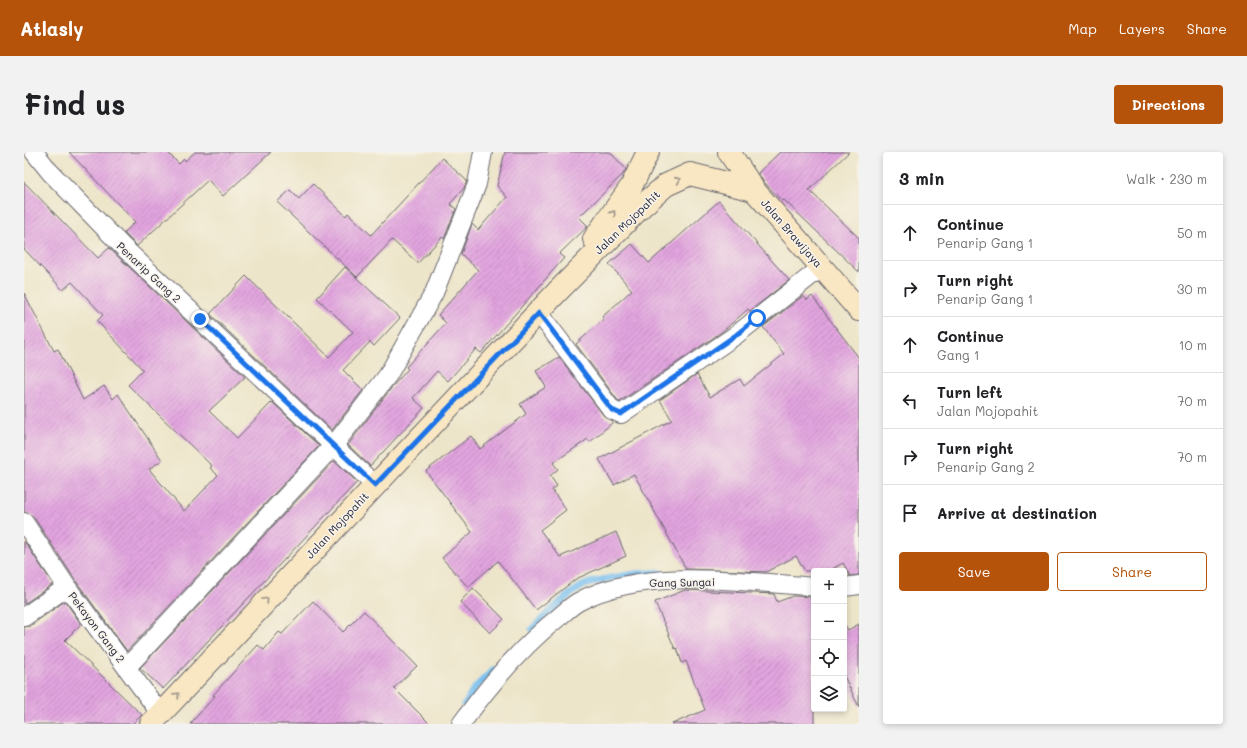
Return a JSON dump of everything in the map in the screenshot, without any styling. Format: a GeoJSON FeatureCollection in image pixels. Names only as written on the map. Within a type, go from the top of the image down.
{"type":"FeatureCollection","features":[{"type":"Feature","properties":{"kind":"main road","name":"Jalan Mojopahit"},"geometry":{"type":"LineString","coordinates":[[558,291],[631,187],[648,152]]}},
{"type":"Feature","properties":{"kind":"main road","name":"Jalan Brawijaya"},"geometry":{"type":"LineString","coordinates":[[729,152],[754,190],[859,310]]}},
{"type":"Feature","properties":{"kind":"main road","name":"Jalan Mojopahit"},"geometry":{"type":"LineString","coordinates":[[156,719],[375,485],[539,313],[558,291],[642,206],[666,185],[690,174],[754,190]]}},
{"type":"Feature","properties":{"kind":"street","name":"Penarip Gang 2"},"geometry":{"type":"LineString","coordinates":[[34,152],[50,172],[122,246],[375,485]]}},
{"type":"Feature","properties":{"kind":"street"},"geometry":{"type":"LineString","coordinates":[[127,667],[334,445],[388,375],[434,293],[477,184],[483,152]]}},
{"type":"Feature","properties":{"kind":"street"},"geometry":{"type":"LineString","coordinates":[[539,313],[612,410],[621,414],[736,335],[822,267]]}},
{"type":"Feature","properties":{"kind":"street","name":"Pekayon Gang 2"},"geometry":{"type":"LineString","coordinates":[[24,522],[67,587],[127,667],[156,719]]}},
{"type":"Feature","properties":{"kind":"street","name":"Gang Sungai"},"geometry":{"type":"LineString","coordinates":[[461,724],[506,666],[541,630],[577,602],[601,592],[621,586],[656,581],[760,583],[811,587]]}},
{"type":"Feature","properties":{"kind":"street"},"geometry":{"type":"LineString","coordinates":[[847,587],[859,585]]}},
{"type":"Feature","properties":{"kind":"street","name":"Pekayon Gang 2"},"geometry":{"type":"LineString","coordinates":[[24,618],[67,587]]}},
{"type":"Feature","properties":{"kind":"building"},"geometry":{"type":"Polygon","coordinates":[[[69,152],[167,152],[179,164],[195,152],[271,152],[223,196],[208,180],[137,246],[124,233],[135,222],[69,152]]]}},
{"type":"Feature","properties":{"kind":"building"},"geometry":{"type":"Polygon","coordinates":[[[505,152],[610,152],[626,169],[623,174],[579,217],[588,226],[559,254],[564,258],[481,353],[476,349],[448,381],[437,371],[413,398],[424,408],[370,466],[348,445],[392,387],[408,369],[406,367],[446,323],[438,315],[478,270],[461,254],[472,224],[478,230],[507,197],[497,186],[505,152]]]}},
{"type":"Feature","properties":{"kind":"building"},"geometry":{"type":"Polygon","coordinates":[[[780,152],[849,152],[809,190],[859,238],[859,272],[784,200],[782,201],[763,181],[758,173],[780,152]]]}},
{"type":"Feature","properties":{"kind":"building"},"geometry":{"type":"Polygon","coordinates":[[[442,158],[467,181],[464,188],[450,204],[456,209],[444,239],[442,237],[418,263],[392,240],[357,277],[277,202],[290,190],[299,199],[313,184],[346,216],[348,213],[371,235],[442,158]]]}},
{"type":"Feature","properties":{"kind":"building"},"geometry":{"type":"Polygon","coordinates":[[[24,182],[98,258],[109,248],[245,377],[209,411],[237,438],[272,402],[319,446],[127,651],[76,581],[33,516],[24,512],[24,293],[54,351],[58,349],[83,400],[104,386],[113,399],[118,394],[162,460],[149,469],[184,511],[218,475],[210,468],[212,466],[128,385],[143,370],[97,321],[103,315],[72,282],[63,290],[24,249],[24,182]]]}},
{"type":"Feature","properties":{"kind":"building"},"geometry":{"type":"Polygon","coordinates":[[[719,201],[789,280],[750,311],[748,309],[723,331],[619,402],[576,344],[604,319],[602,317],[632,290],[609,264],[632,244],[649,263],[719,201]]]}},
{"type":"Feature","properties":{"kind":"building"},"geometry":{"type":"Polygon","coordinates":[[[345,267],[400,318],[374,346],[370,342],[343,370],[363,390],[332,430],[210,314],[246,276],[329,357],[353,332],[317,298],[345,267]]]}},
{"type":"Feature","properties":{"kind":"building"},"geometry":{"type":"Polygon","coordinates":[[[803,296],[807,300],[812,296],[859,358],[859,575],[850,576],[843,563],[834,568],[811,568],[811,571],[805,571],[796,556],[766,572],[686,569],[634,474],[614,485],[599,459],[672,420],[660,400],[697,374],[710,397],[740,379],[744,386],[784,354],[763,327],[803,296]]]}},
{"type":"Feature","properties":{"kind":"building"},"geometry":{"type":"Polygon","coordinates":[[[559,357],[604,416],[613,422],[590,442],[588,439],[553,463],[558,469],[550,476],[557,486],[552,490],[566,510],[540,530],[560,557],[616,532],[626,556],[576,579],[536,610],[498,561],[468,587],[442,558],[472,532],[426,471],[471,436],[480,449],[526,414],[520,404],[546,387],[536,371],[559,357]]]}},
{"type":"Feature","properties":{"kind":"building"},"geometry":{"type":"Polygon","coordinates":[[[334,461],[357,482],[163,689],[140,668],[334,461]]]}},
{"type":"Feature","properties":{"kind":"building"},"geometry":{"type":"Polygon","coordinates":[[[24,541],[53,584],[24,604],[24,541]]]}},
{"type":"Feature","properties":{"kind":"building"},"geometry":{"type":"Polygon","coordinates":[[[473,588],[504,619],[490,633],[460,602],[473,588]]]}},
{"type":"Feature","properties":{"kind":"building"},"geometry":{"type":"Polygon","coordinates":[[[685,590],[774,594],[777,602],[793,596],[811,597],[811,712],[814,712],[814,724],[672,724],[705,710],[686,661],[682,663],[677,648],[675,649],[655,602],[685,590]]]}},
{"type":"Feature","properties":{"kind":"building"},"geometry":{"type":"Polygon","coordinates":[[[65,601],[81,624],[65,640],[142,715],[132,724],[24,724],[24,627],[30,626],[65,601]]]}},
{"type":"Feature","properties":{"kind":"building"},"geometry":{"type":"Polygon","coordinates":[[[313,601],[343,632],[364,611],[417,666],[394,688],[430,724],[190,724],[215,696],[213,695],[258,645],[264,650],[279,632],[282,634],[313,601]]]}},
{"type":"Feature","properties":{"kind":"building"},"geometry":{"type":"Polygon","coordinates":[[[859,624],[859,707],[847,682],[847,628],[848,630],[859,624]]]}},
{"type":"Feature","properties":{"kind":"waterway"},"geometry":{"type":"LineString","coordinates":[[532,629],[566,598],[587,584],[623,576],[644,573],[660,573]]}},
{"type":"Feature","properties":{"kind":"waterway"},"geometry":{"type":"LineString","coordinates":[[465,705],[474,689],[493,670]]}},
{"type":"Feature","properties":{"kind":"route"},"geometry":{"type":"LineString","coordinates":[[200,319],[375,485],[539,313],[612,410],[621,414],[736,335],[757,318]]}}]}
